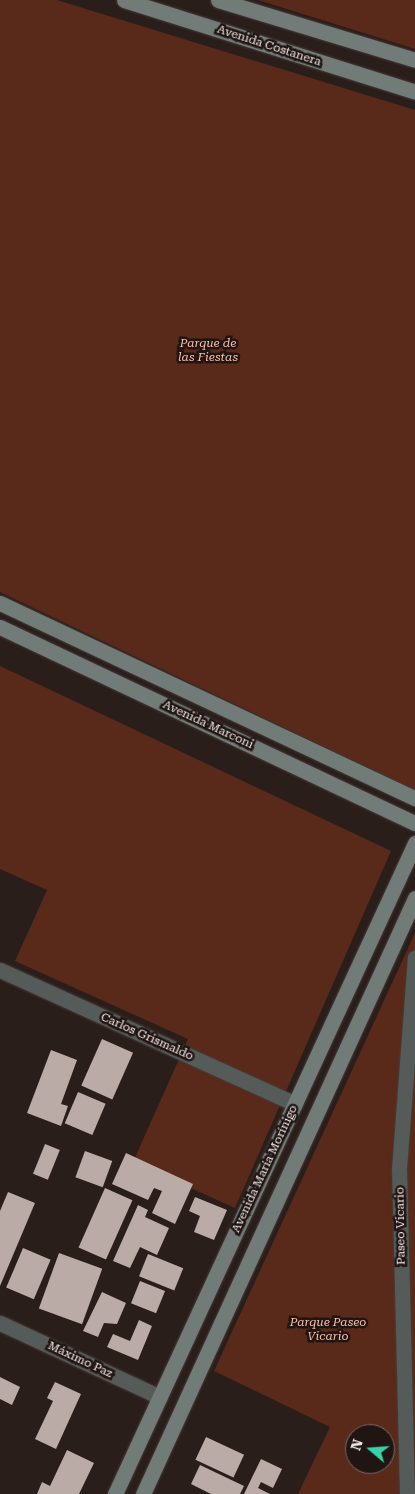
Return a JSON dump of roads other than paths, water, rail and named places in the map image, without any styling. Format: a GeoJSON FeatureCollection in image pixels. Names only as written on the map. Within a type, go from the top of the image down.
{"type":"FeatureCollection","features":[{"type":"Feature","properties":{"kind":"main road","name":"Avenida Costanera"},"geometry":{"type":"LineString","coordinates":[[124,0],[415,92]]}},
{"type":"Feature","properties":{"kind":"main road"},"geometry":{"type":"LineString","coordinates":[[218,0],[415,60]]}},
{"type":"Feature","properties":{"kind":"main road","name":"Avenida Marconi"},"geometry":{"type":"LineString","coordinates":[[0,603],[415,798]]}},
{"type":"Feature","properties":{"kind":"main road","name":"Avenida Marconi"},"geometry":{"type":"LineString","coordinates":[[0,627],[415,823]]}},
{"type":"Feature","properties":{"kind":"main road","name":"Avenida María Morínigo"},"geometry":{"type":"LineString","coordinates":[[115,1494],[415,843]]}},
{"type":"Feature","properties":{"kind":"main road","name":"Avenida María Morínigo"},"geometry":{"type":"LineString","coordinates":[[143,1494],[415,898]]}},
{"type":"Feature","properties":{"kind":"street","name":"Paseo Vicario"},"geometry":{"type":"LineString","coordinates":[[407,1494],[399,1169],[415,958]]}},
{"type":"Feature","properties":{"kind":"street","name":"Carlos Grismaldo"},"geometry":{"type":"LineString","coordinates":[[0,970],[295,1104]]}},
{"type":"Feature","properties":{"kind":"street","name":"Máximo Paz"},"geometry":{"type":"LineString","coordinates":[[0,1323],[160,1397]]}},
{"type":"Feature","properties":{"kind":"park label","name":"Parque de las Fiestas"},"geometry":{"type":"Point","coordinates":[208,351]}},
{"type":"Feature","properties":{"kind":"park label","name":"Parque Paseo Vicario"},"geometry":{"type":"Point","coordinates":[328,1330]}}]}
